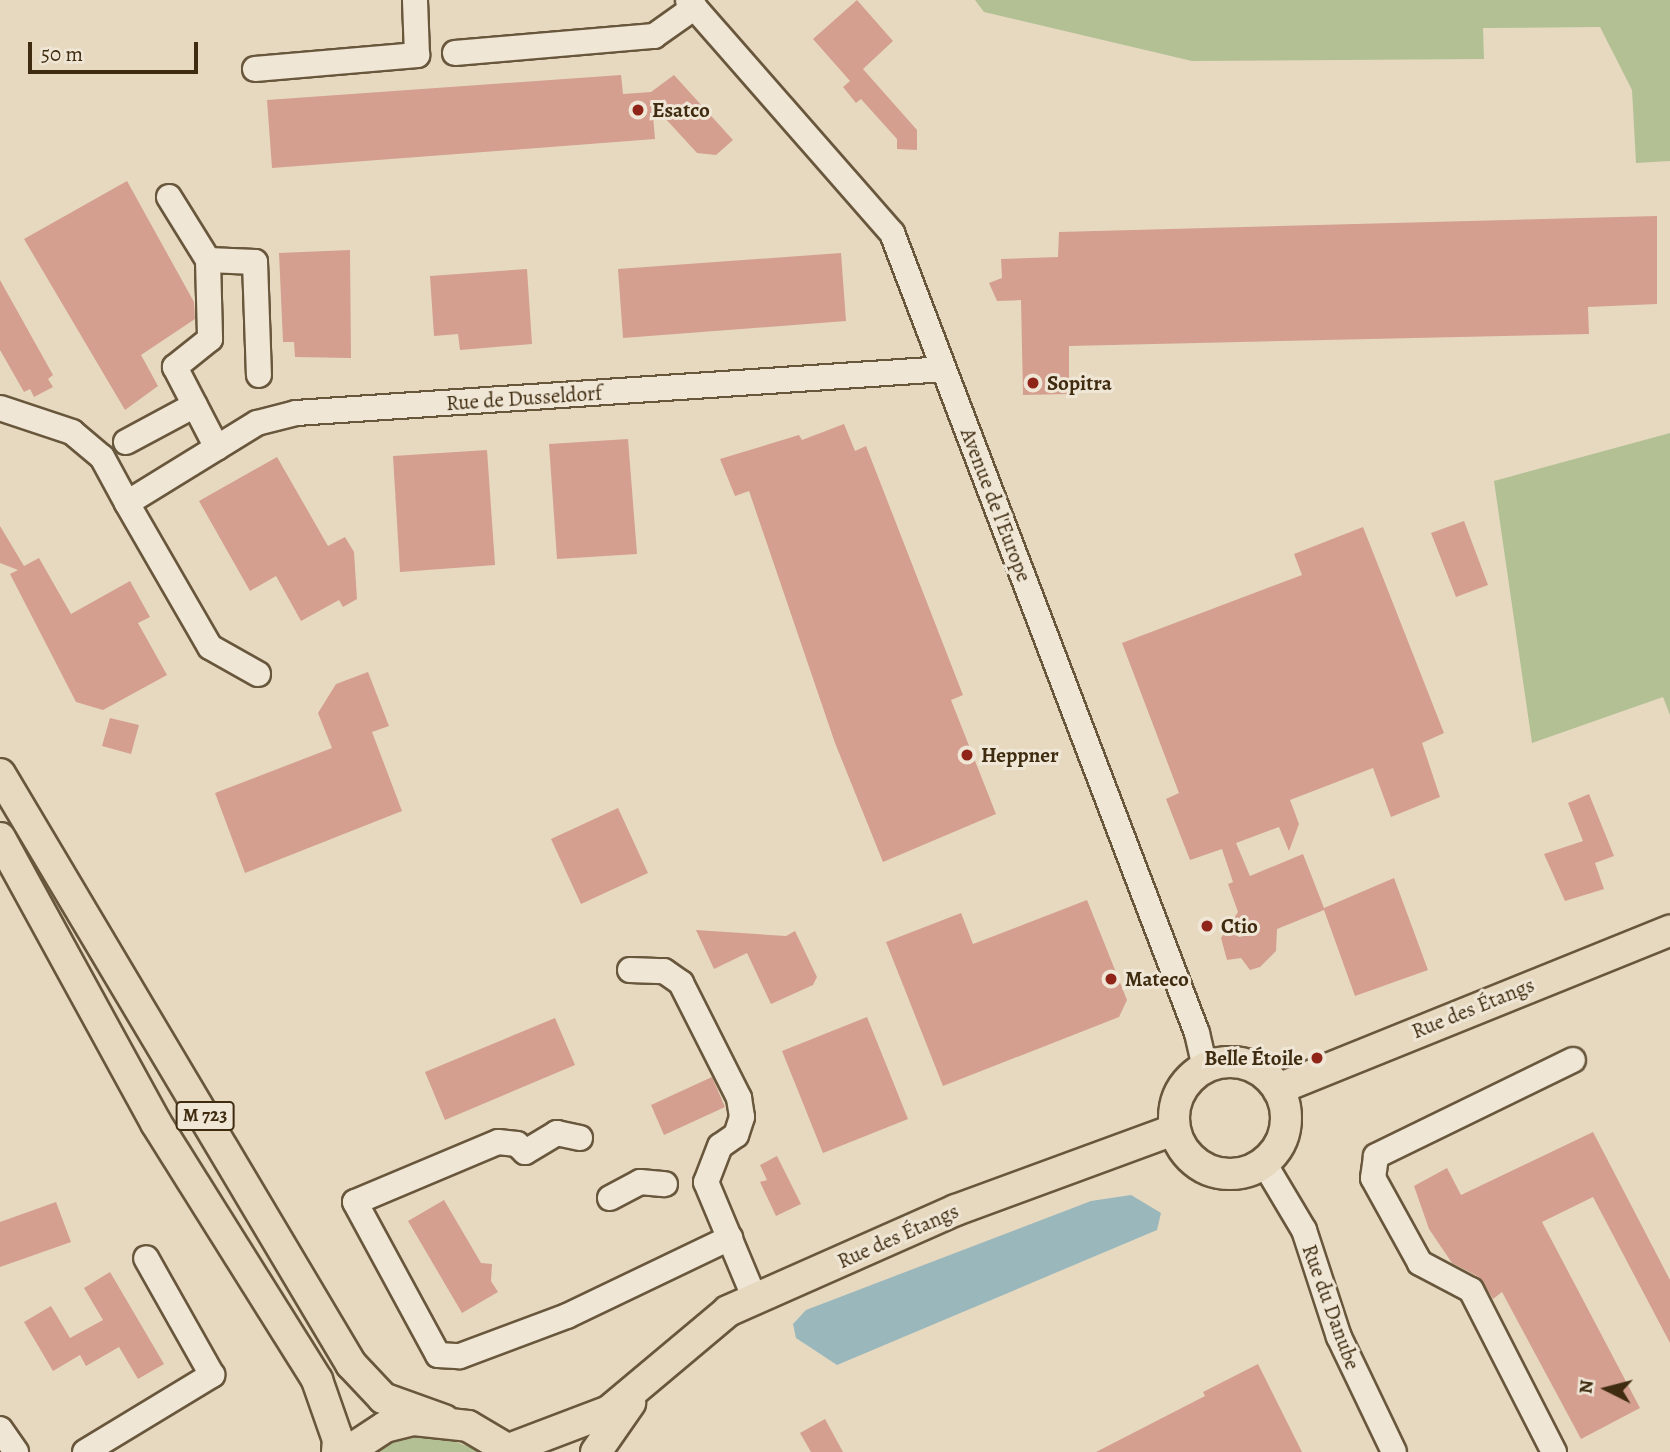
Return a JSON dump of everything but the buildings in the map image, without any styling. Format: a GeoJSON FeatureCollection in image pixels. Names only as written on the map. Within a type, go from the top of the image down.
{"type":"FeatureCollection","features":[{"type":"Feature","properties":{"kind":"main road","name":"M 723"},"geometry":{"type":"LineString","coordinates":[[0,774],[351,1364],[383,1398],[444,1420]]}},
{"type":"Feature","properties":{"kind":"main road","name":"M 723"},"geometry":{"type":"LineString","coordinates":[[0,838],[156,1123],[317,1380],[338,1440],[337,1452]]}},
{"type":"Feature","properties":{"kind":"main road","name":"Rue des Étangs"},"geometry":{"type":"LineString","coordinates":[[1278,1089],[1670,931]]}},
{"type":"Feature","properties":{"kind":"main road"},"geometry":{"type":"LineString","coordinates":[[1243,1063],[1262,1071],[1278,1089],[1287,1118],[1285,1134],[1264,1163],[1251,1171],[1215,1173],[1185,1152],[1174,1130],[1177,1099],[1186,1082],[1205,1068],[1243,1063]]}},
{"type":"Feature","properties":{"kind":"main road","name":"Rue des Étangs"},"geometry":{"type":"LineString","coordinates":[[510,1451],[609,1411],[728,1311],[956,1210],[1174,1130]]}},
{"type":"Feature","properties":{"kind":"main road","name":"Rue des Étangs"},"geometry":{"type":"LineString","coordinates":[[596,1452],[645,1382]]}},
{"type":"Feature","properties":{"kind":"main road"},"geometry":{"type":"LineString","coordinates":[[347,1452],[384,1427],[444,1420],[490,1435],[510,1451]]}},
{"type":"Feature","properties":{"kind":"street"},"geometry":{"type":"LineString","coordinates":[[255,69],[417,55],[415,0]]}},
{"type":"Feature","properties":{"kind":"street"},"geometry":{"type":"LineString","coordinates":[[455,53],[654,36],[692,4]]}},
{"type":"Feature","properties":{"kind":"street","name":"Avenue de l'Europe"},"geometry":{"type":"LineString","coordinates":[[692,4],[892,233],[1197,1033],[1205,1068]]}},
{"type":"Feature","properties":{"kind":"street"},"geometry":{"type":"LineString","coordinates":[[169,197],[208,260],[210,339],[175,367],[217,448]]}},
{"type":"Feature","properties":{"kind":"street"},"geometry":{"type":"LineString","coordinates":[[208,260],[256,262],[259,375]]}},
{"type":"Feature","properties":{"kind":"street","name":"Rue de Dusseldorf"},"geometry":{"type":"LineString","coordinates":[[127,503],[257,424],[296,413],[944,369]]}},
{"type":"Feature","properties":{"kind":"street"},"geometry":{"type":"LineString","coordinates":[[126,442],[195,405]]}},
{"type":"Feature","properties":{"kind":"street"},"geometry":{"type":"LineString","coordinates":[[0,408],[63,428],[102,457],[210,647],[258,674]]}},
{"type":"Feature","properties":{"kind":"street"},"geometry":{"type":"LineString","coordinates":[[630,970],[664,971],[681,983],[738,1098],[742,1117],[736,1135],[720,1146],[706,1182],[755,1299]]}},
{"type":"Feature","properties":{"kind":"street"},"geometry":{"type":"LineString","coordinates":[[1553,1452],[1471,1290],[1420,1263],[1373,1178],[1376,1156],[1573,1060]]}},
{"type":"Feature","properties":{"kind":"street"},"geometry":{"type":"LineString","coordinates":[[580,1138],[557,1133],[525,1152],[517,1144],[498,1142],[355,1202],[430,1345],[446,1359],[568,1316],[730,1238]]}},
{"type":"Feature","properties":{"kind":"street","name":"Rue du Danube"},"geometry":{"type":"LineString","coordinates":[[1264,1163],[1304,1230],[1339,1337],[1394,1452]]}},
{"type":"Feature","properties":{"kind":"street"},"geometry":{"type":"LineString","coordinates":[[610,1198],[640,1182],[665,1184]]}},
{"type":"Feature","properties":{"kind":"street"},"geometry":{"type":"LineString","coordinates":[[85,1452],[212,1375],[146,1258]]}},
{"type":"Feature","properties":{"kind":"street"},"geometry":{"type":"LineString","coordinates":[[0,1429],[16,1452]]}},
{"type":"Feature","properties":{"kind":"green space"},"geometry":{"type":"Polygon","coordinates":[[[975,0],[1670,0],[1670,161],[1636,163],[1632,90],[1600,27],[1483,28],[1484,59],[1192,61],[984,12],[975,0]]]}},
{"type":"Feature","properties":{"kind":"green space"},"geometry":{"type":"Polygon","coordinates":[[[1670,433],[1670,715],[1663,697],[1532,743],[1494,481],[1670,433]]]}},
{"type":"Feature","properties":{"kind":"green space"},"geometry":{"type":"Polygon","coordinates":[[[441,1436],[482,1452],[372,1452],[407,1437],[441,1436]]]}},
{"type":"Feature","properties":{"kind":"water"},"geometry":{"type":"Polygon","coordinates":[[[1131,1195],[1161,1213],[1157,1230],[837,1365],[796,1338],[793,1324],[806,1310],[1091,1201],[1131,1195]]]}},
{"type":"Feature","properties":{"kind":"place","name":"Esatco"},"geometry":{"type":"Point","coordinates":[638,110]}},
{"type":"Feature","properties":{"kind":"place","name":"Sopitra"},"geometry":{"type":"Point","coordinates":[1033,383]}},
{"type":"Feature","properties":{"kind":"place","name":"Heppner"},"geometry":{"type":"Point","coordinates":[967,755]}},
{"type":"Feature","properties":{"kind":"place","name":"Ctio"},"geometry":{"type":"Point","coordinates":[1207,926]}},
{"type":"Feature","properties":{"kind":"place","name":"Mateco"},"geometry":{"type":"Point","coordinates":[1111,979]}},
{"type":"Feature","properties":{"kind":"place","name":"Belle Étoile"},"geometry":{"type":"Point","coordinates":[1317,1058]}}]}
